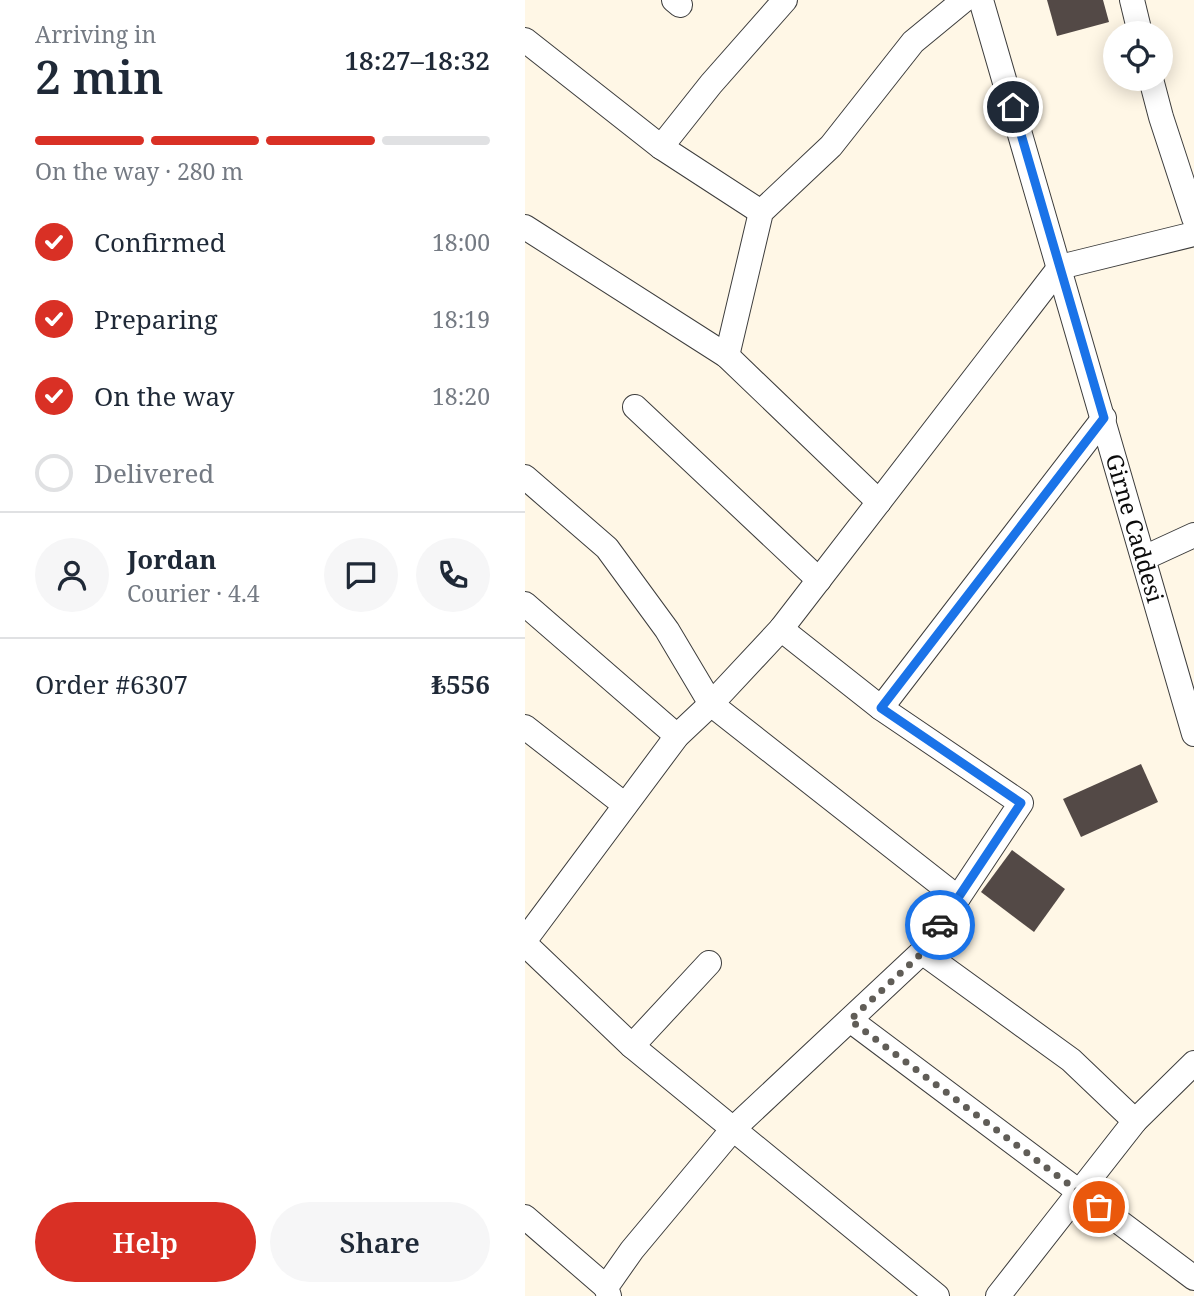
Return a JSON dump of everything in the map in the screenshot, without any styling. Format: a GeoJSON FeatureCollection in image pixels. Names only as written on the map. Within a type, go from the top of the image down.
{"type":"FeatureCollection","features":[{"type":"Feature","properties":{"kind":"street"},"geometry":{"type":"LineString","coordinates":[[661,147],[711,84],[785,0]]}},
{"type":"Feature","properties":{"kind":"street"},"geometry":{"type":"LineString","coordinates":[[727,356],[761,212],[831,146],[913,42],[964,0]]}},
{"type":"Feature","properties":{"kind":"street","name":"Girne Caddesi"},"geometry":{"type":"LineString","coordinates":[[981,0],[1061,267],[1194,733]]}},
{"type":"Feature","properties":{"kind":"street"},"geometry":{"type":"LineString","coordinates":[[1132,0],[1137,21]]}},
{"type":"Feature","properties":{"kind":"street"},"geometry":{"type":"LineString","coordinates":[[525,40],[661,147],[761,212]]}},
{"type":"Feature","properties":{"kind":"street"},"geometry":{"type":"LineString","coordinates":[[1154,91],[1194,218]]}},
{"type":"Feature","properties":{"kind":"street"},"geometry":{"type":"LineString","coordinates":[[525,227],[727,356],[879,502]]}},
{"type":"Feature","properties":{"kind":"street"},"geometry":{"type":"LineString","coordinates":[[937,1296],[632,1046],[525,942],[677,736],[781,629],[1061,267],[1194,234]]}},
{"type":"Feature","properties":{"kind":"street"},"geometry":{"type":"LineString","coordinates":[[635,407],[818,580]]}},
{"type":"Feature","properties":{"kind":"street"},"geometry":{"type":"LineString","coordinates":[[881,708],[1104,418]]}},
{"type":"Feature","properties":{"kind":"street"},"geometry":{"type":"LineString","coordinates":[[525,477],[607,548],[667,630],[711,704],[958,898]]}},
{"type":"Feature","properties":{"kind":"street"},"geometry":{"type":"LineString","coordinates":[[1144,558],[1194,535]]}},
{"type":"Feature","properties":{"kind":"street"},"geometry":{"type":"LineString","coordinates":[[525,604],[677,736]]}},
{"type":"Feature","properties":{"kind":"street"},"geometry":{"type":"LineString","coordinates":[[525,1217],[608,1292],[632,1250],[733,1129],[922,953],[1021,803],[881,708],[781,629]]}},
{"type":"Feature","properties":{"kind":"street"},"geometry":{"type":"LineString","coordinates":[[525,727],[625,805]]}},
{"type":"Feature","properties":{"kind":"street"},"geometry":{"type":"LineString","coordinates":[[922,953],[1071,1060],[1135,1121]]}},
{"type":"Feature","properties":{"kind":"street"},"geometry":{"type":"LineString","coordinates":[[632,1046],[709,963]]}},
{"type":"Feature","properties":{"kind":"street"},"geometry":{"type":"LineString","coordinates":[[850,1020],[1194,1278]]}},
{"type":"Feature","properties":{"kind":"street"},"geometry":{"type":"LineString","coordinates":[[997,1296],[1135,1121],[1194,1063]]}},
{"type":"Feature","properties":{"kind":"building"},"geometry":{"type":"Polygon","coordinates":[[[1047,0],[1103,0],[1109,21],[1057,36],[1047,0]]]}},
{"type":"Feature","properties":{"kind":"building"},"geometry":{"type":"Polygon","coordinates":[[[1141,764],[1158,802],[1081,837],[1063,799],[1141,764]]]}},
{"type":"Feature","properties":{"kind":"building"},"geometry":{"type":"Polygon","coordinates":[[[1012,850],[1065,889],[1034,932],[981,892],[1012,850]]]}},
{"type":"Feature","properties":{"kind":"way so far"},"geometry":{"type":"LineString","coordinates":[[940,925],[922,953],[850,1020],[1099,1207]]}},
{"type":"Feature","properties":{"kind":"route"},"geometry":{"type":"LineString","coordinates":[[940,925],[1021,803],[881,708],[1104,418],[1013,107]]}}]}
